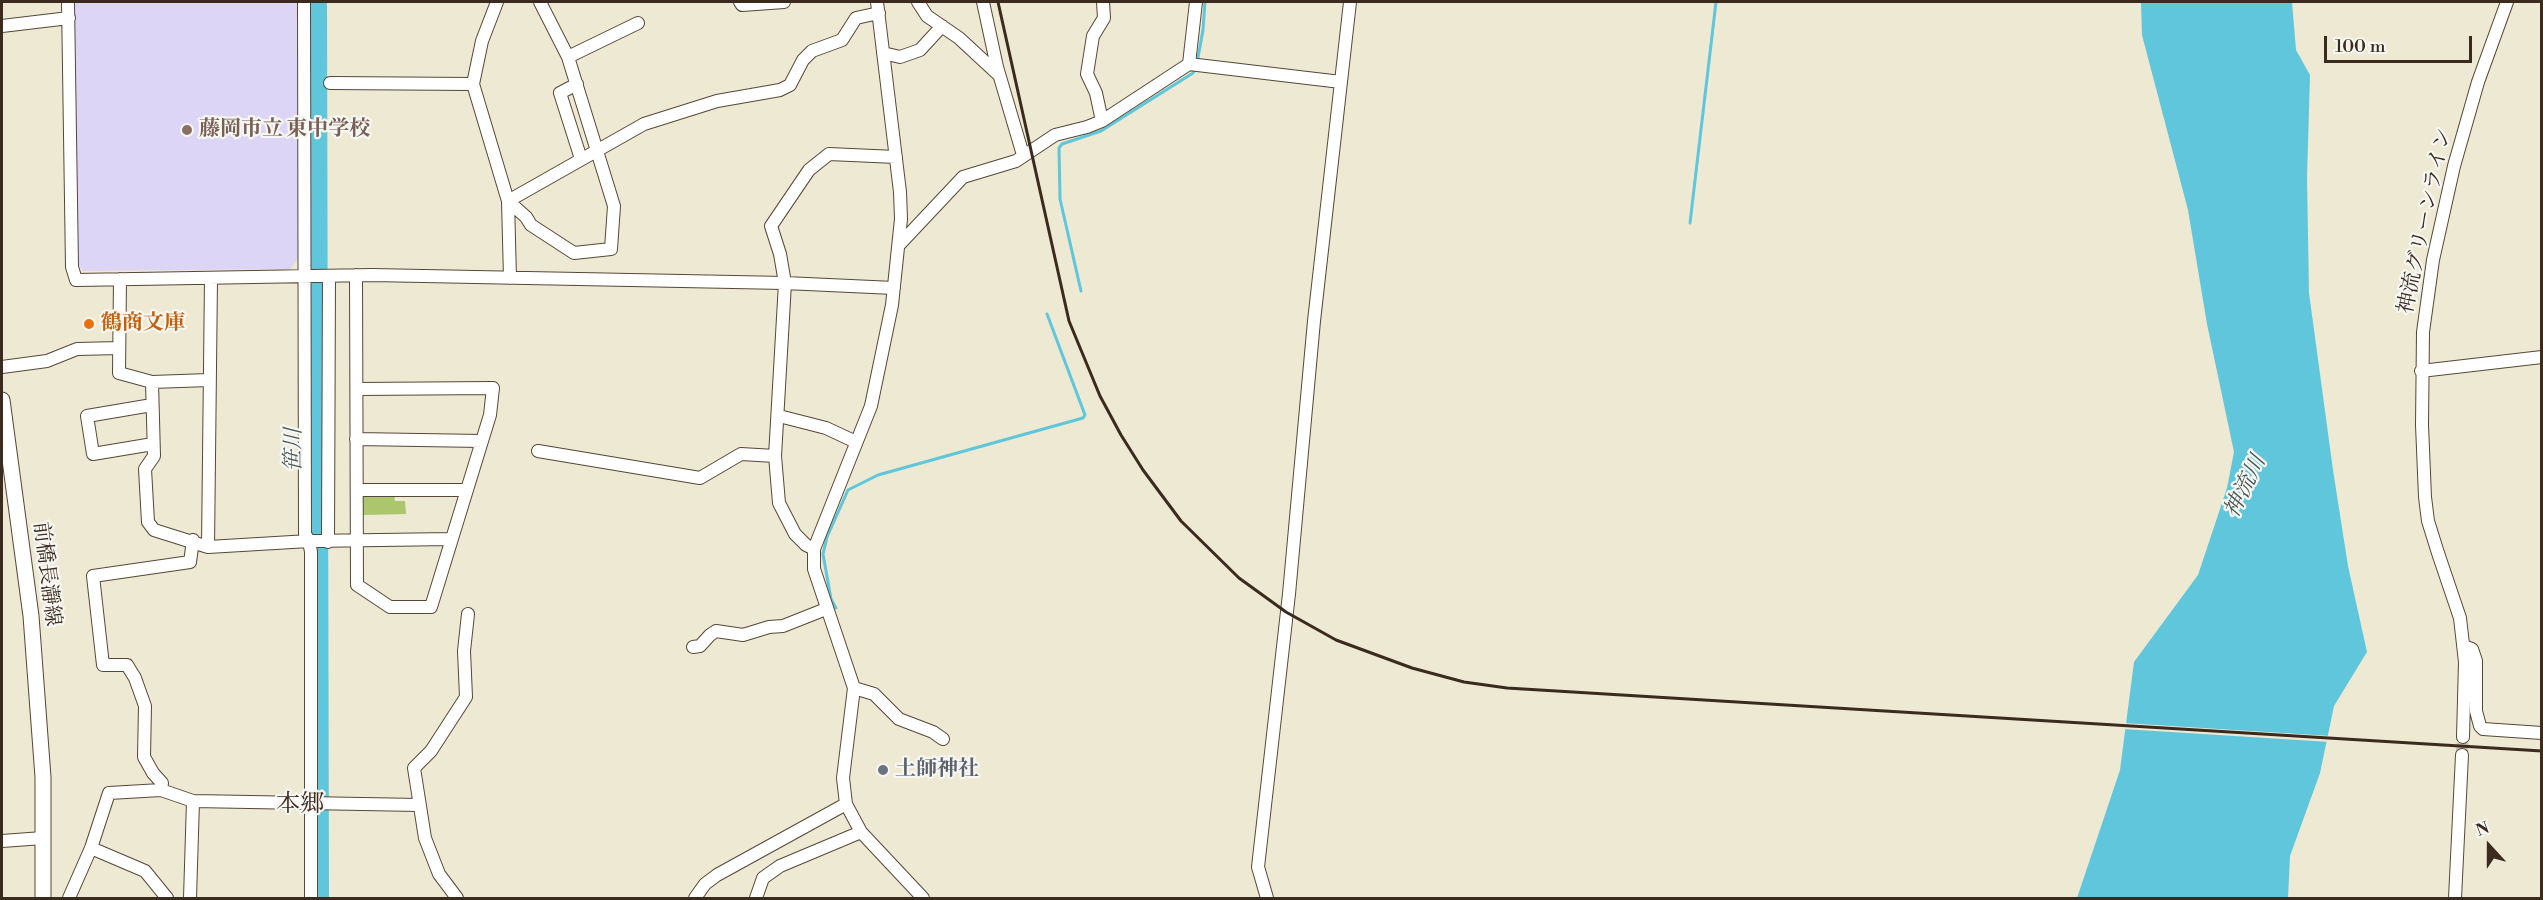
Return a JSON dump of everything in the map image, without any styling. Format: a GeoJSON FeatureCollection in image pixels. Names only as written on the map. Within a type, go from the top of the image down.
{"type":"FeatureCollection","features":[{"type":"Feature","properties":{"kind":"main road","name":"前橋長瀞線"},"geometry":{"type":"LineString","coordinates":[[2,400],[31,616],[43,777],[43,898]]}},
{"type":"Feature","properties":{"kind":"street"},"geometry":{"type":"LineString","coordinates":[[68,2],[72,267],[76,280],[356,275],[785,283],[894,288]]}},
{"type":"Feature","properties":{"kind":"street"},"geometry":{"type":"LineString","coordinates":[[304,2],[318,276],[319,542],[315,803],[311,898]]}},
{"type":"Feature","properties":{"kind":"street"},"geometry":{"type":"LineString","coordinates":[[497,2],[482,41],[473,84],[508,201],[510,278]]}},
{"type":"Feature","properties":{"kind":"street"},"geometry":{"type":"LineString","coordinates":[[508,201],[526,217],[531,225],[574,253],[611,249],[614,206],[568,57],[540,2]]}},
{"type":"Feature","properties":{"kind":"street"},"geometry":{"type":"LineString","coordinates":[[740,2],[742,5],[784,2]]}},
{"type":"Feature","properties":{"kind":"street"},"geometry":{"type":"LineString","coordinates":[[918,2],[927,16],[959,38],[999,75]]}},
{"type":"Feature","properties":{"kind":"street"},"geometry":{"type":"LineString","coordinates":[[983,2],[999,75],[1023,155]]}},
{"type":"Feature","properties":{"kind":"street"},"geometry":{"type":"LineString","coordinates":[[1102,121],[1096,93],[1087,74],[1093,36],[1104,18],[1103,2]]}},
{"type":"Feature","properties":{"kind":"street"},"geometry":{"type":"LineString","coordinates":[[1189,64],[1196,2]]}},
{"type":"Feature","properties":{"kind":"street"},"geometry":{"type":"LineString","coordinates":[[1267,898],[1258,867],[1289,594],[1314,321],[1350,2]]}},
{"type":"Feature","properties":{"kind":"street","name":"神流グリーンライン"},"geometry":{"type":"LineString","coordinates":[[2463,737],[2464,646],[2460,618],[2428,521],[2424,485],[2421,370],[2423,332],[2432,270],[2454,166],[2478,82],[2507,2]]}},
{"type":"Feature","properties":{"kind":"street"},"geometry":{"type":"LineString","coordinates":[[508,201],[644,124],[717,101],[780,90],[790,85],[804,60],[812,51],[842,40],[856,18],[878,7],[900,192],[899,244],[894,288],[872,406],[814,549],[814,569],[854,688],[843,777],[846,804],[861,832],[923,898]]}},
{"type":"Feature","properties":{"kind":"street"},"geometry":{"type":"LineString","coordinates":[[2,26],[69,18]]}},
{"type":"Feature","properties":{"kind":"street"},"geometry":{"type":"LineString","coordinates":[[568,57],[638,23]]}},
{"type":"Feature","properties":{"kind":"street"},"geometry":{"type":"LineString","coordinates":[[883,53],[900,57],[920,50],[942,26]]}},
{"type":"Feature","properties":{"kind":"street"},"geometry":{"type":"LineString","coordinates":[[899,244],[963,177],[1017,161],[1055,135],[1102,121],[1189,64],[1341,82]]}},
{"type":"Feature","properties":{"kind":"street"},"geometry":{"type":"LineString","coordinates":[[330,83],[473,84]]}},
{"type":"Feature","properties":{"kind":"street"},"geometry":{"type":"LineString","coordinates":[[577,84],[560,93],[581,159]]}},
{"type":"Feature","properties":{"kind":"street"},"geometry":{"type":"LineString","coordinates":[[814,549],[806,545],[795,534],[779,503],[776,456],[785,283],[780,254],[771,226],[809,170],[829,154],[896,157]]}},
{"type":"Feature","properties":{"kind":"street"},"geometry":{"type":"LineString","coordinates":[[356,275],[357,585],[390,607],[431,607],[490,416],[493,388],[357,389]]}},
{"type":"Feature","properties":{"kind":"street"},"geometry":{"type":"LineString","coordinates":[[318,276],[305,534],[319,542]]}},
{"type":"Feature","properties":{"kind":"street"},"geometry":{"type":"LineString","coordinates":[[208,547],[211,278]]}},
{"type":"Feature","properties":{"kind":"street"},"geometry":{"type":"LineString","coordinates":[[120,279],[119,373],[152,382],[209,380]]}},
{"type":"Feature","properties":{"kind":"street"},"geometry":{"type":"LineString","coordinates":[[2,367],[47,361],[77,349],[119,348]]}},
{"type":"Feature","properties":{"kind":"street"},"geometry":{"type":"LineString","coordinates":[[2421,370],[2541,357]]}},
{"type":"Feature","properties":{"kind":"street"},"geometry":{"type":"LineString","coordinates":[[152,382],[154,456],[145,470],[148,522],[154,530],[193,540],[208,547],[357,540],[451,539]]}},
{"type":"Feature","properties":{"kind":"street"},"geometry":{"type":"LineString","coordinates":[[152,405],[87,416],[93,454],[153,444]]}},
{"type":"Feature","properties":{"kind":"street"},"geometry":{"type":"LineString","coordinates":[[779,416],[826,428],[856,442]]}},
{"type":"Feature","properties":{"kind":"street"},"geometry":{"type":"LineString","coordinates":[[356,439],[482,441]]}},
{"type":"Feature","properties":{"kind":"street"},"geometry":{"type":"LineString","coordinates":[[538,451],[700,478],[741,454],[776,456]]}},
{"type":"Feature","properties":{"kind":"street"},"geometry":{"type":"LineString","coordinates":[[357,490],[467,490]]}},
{"type":"Feature","properties":{"kind":"street"},"geometry":{"type":"LineString","coordinates":[[161,790],[162,783],[144,757],[145,706],[135,678],[127,665],[103,665],[93,576],[190,562],[193,540]]}},
{"type":"Feature","properties":{"kind":"street"},"geometry":{"type":"LineString","coordinates":[[693,647],[700,646],[716,632],[743,635],[769,627],[783,626],[826,609]]}},
{"type":"Feature","properties":{"kind":"street"},"geometry":{"type":"LineString","coordinates":[[457,898],[439,874],[425,838],[414,768],[431,751],[466,697],[464,651],[468,614]]}},
{"type":"Feature","properties":{"kind":"street"},"geometry":{"type":"LineString","coordinates":[[2464,646],[2472,649],[2476,661],[2476,711],[2480,726],[2483,729],[2541,733]]}},
{"type":"Feature","properties":{"kind":"street"},"geometry":{"type":"LineString","coordinates":[[854,688],[874,694],[899,719],[933,732],[943,739]]}},
{"type":"Feature","properties":{"kind":"street"},"geometry":{"type":"LineString","coordinates":[[2455,898],[2462,755]]}},
{"type":"Feature","properties":{"kind":"street"},"geometry":{"type":"LineString","coordinates":[[69,898],[91,848],[109,793],[161,790],[193,801],[419,805]]}},
{"type":"Feature","properties":{"kind":"street"},"geometry":{"type":"LineString","coordinates":[[190,898],[193,801]]}},
{"type":"Feature","properties":{"kind":"street"},"geometry":{"type":"LineString","coordinates":[[695,898],[705,884],[717,875],[846,804]]}},
{"type":"Feature","properties":{"kind":"street"},"geometry":{"type":"LineString","coordinates":[[756,898],[763,878],[780,867],[861,832]]}},
{"type":"Feature","properties":{"kind":"street"},"geometry":{"type":"LineString","coordinates":[[2,841],[43,838]]}},
{"type":"Feature","properties":{"kind":"street"},"geometry":{"type":"LineString","coordinates":[[91,848],[145,871],[167,898]]}},
{"type":"Feature","properties":{"kind":"shaded area","name":"藤岡市立 東中学校"},"geometry":{"type":"Polygon","coordinates":[[[73,2],[299,2],[298,259],[290,269],[83,271],[76,261],[73,2]]]}},
{"type":"Feature","properties":{"kind":"green space"},"geometry":{"type":"Polygon","coordinates":[[[368,494],[394,494],[395,501],[405,501],[406,514],[362,515],[361,499],[368,494]]]}},
{"type":"Feature","properties":{"kind":"water","name":"神流川"},"geometry":{"type":"Polygon","coordinates":[[[2141,2],[2292,2],[2296,50],[2310,75],[2307,178],[2309,293],[2348,566],[2367,652],[2334,706],[2320,773],[2290,856],[2288,898],[2077,898],[2120,770],[2134,662],[2198,575],[2227,488],[2234,452],[2207,324],[2188,210],[2142,35],[2141,2]]]}},
{"type":"Feature","properties":{"kind":"pier"},"geometry":{"type":"Polygon","coordinates":[[[2123,723],[2331,736],[2330,742],[2123,729],[2123,723]]]}},
{"type":"Feature","properties":{"kind":"waterway","name":"笹川"},"geometry":{"type":"LineString","coordinates":[[318,2],[320,898]]}},
{"type":"Feature","properties":{"kind":"waterway"},"geometry":{"type":"LineString","coordinates":[[1197,63],[1205,2]]}},
{"type":"Feature","properties":{"kind":"waterway"},"geometry":{"type":"LineString","coordinates":[[1690,223],[1716,2]]}},
{"type":"Feature","properties":{"kind":"waterway"},"geometry":{"type":"LineString","coordinates":[[1081,291],[1060,199],[1059,148],[1062,144],[1101,131],[1193,73],[1195,69]]}},
{"type":"Feature","properties":{"kind":"waterway"},"geometry":{"type":"LineString","coordinates":[[836,608],[831,599],[823,554],[827,537],[848,490],[878,475],[1083,418],[1085,415],[1047,314]]}},
{"type":"Feature","properties":{"kind":"tunnel"},"geometry":{"type":"LineString","coordinates":[[2462,755],[2463,737]]}},
{"type":"Feature","properties":{"kind":"railway"},"geometry":{"type":"LineString","coordinates":[[998,2],[1069,321],[1100,396],[1143,470],[1181,521],[1239,578],[1286,612],[1336,640],[1412,668],[1464,682],[1507,688],[2542,751]]}},
{"type":"Feature","properties":{"kind":"place","name":"藤岡市立 東中学校"},"geometry":{"type":"Point","coordinates":[187,130]}},
{"type":"Feature","properties":{"kind":"place","name":"鶴商文庫"},"geometry":{"type":"Point","coordinates":[89,324]}},
{"type":"Feature","properties":{"kind":"place","name":"土師神社"},"geometry":{"type":"Point","coordinates":[883,770]}},
{"type":"Feature","properties":{"kind":"district","name":"本郷"},"geometry":{"type":"Point","coordinates":[300,805]}}]}
